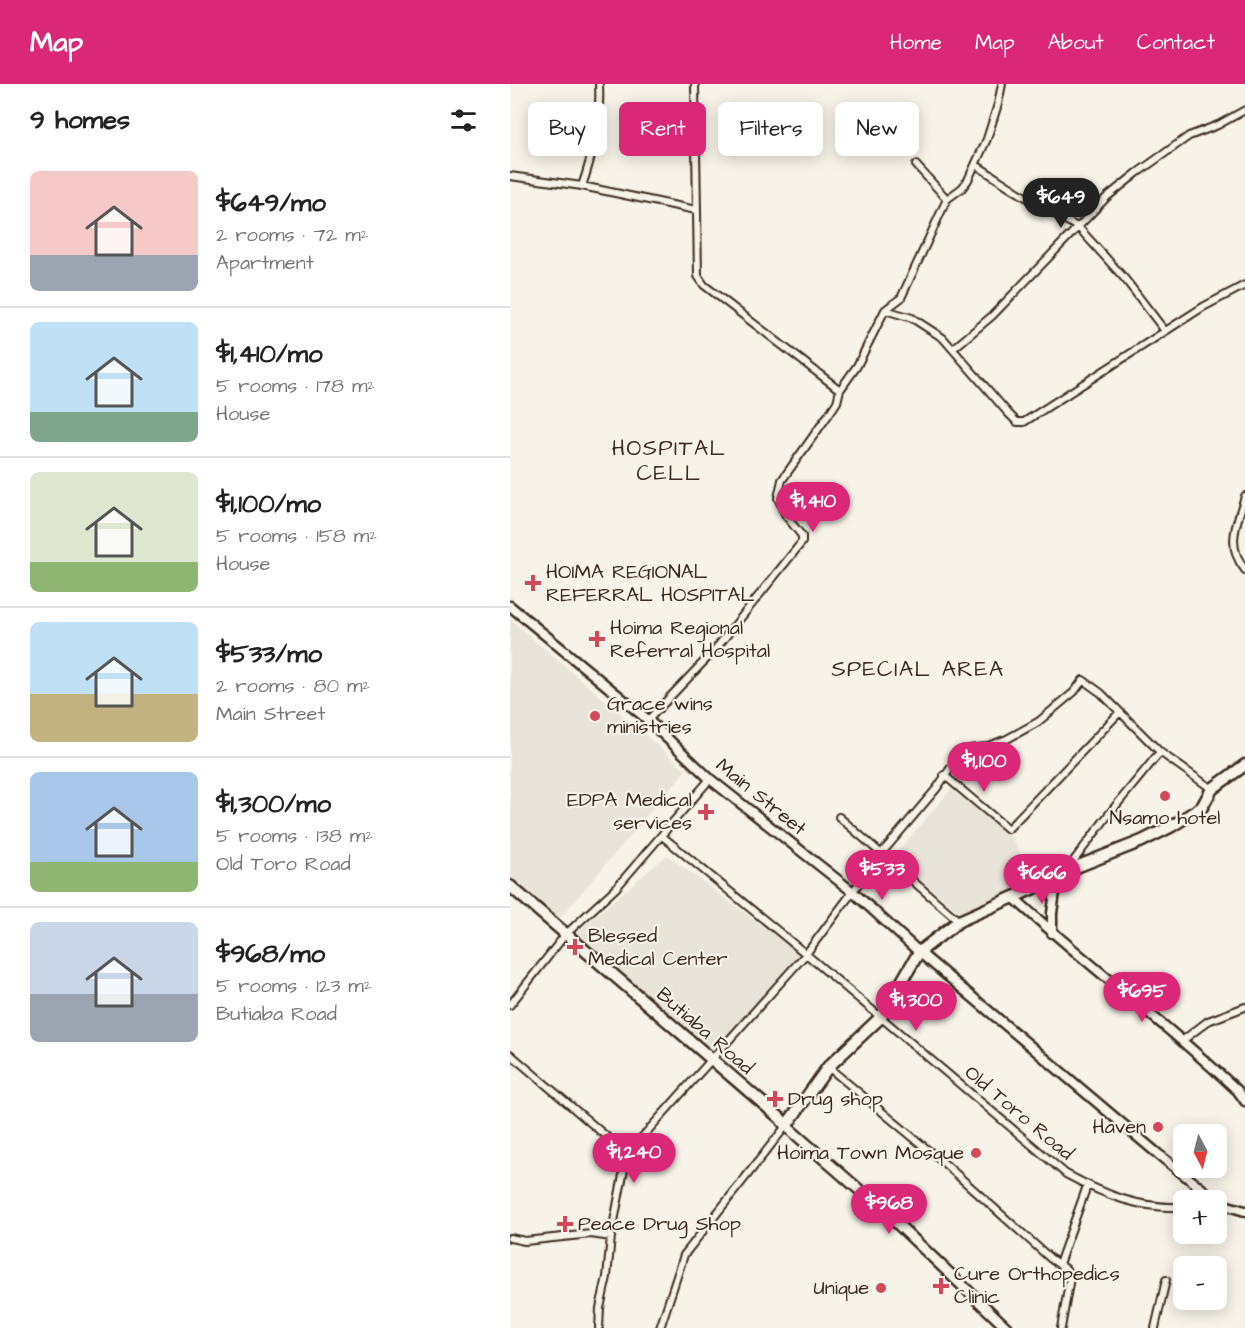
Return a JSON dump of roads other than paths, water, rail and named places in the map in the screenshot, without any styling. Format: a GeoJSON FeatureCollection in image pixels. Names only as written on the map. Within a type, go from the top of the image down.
{"type":"FeatureCollection","features":[{"type":"Feature","properties":{"kind":"main road"},"geometry":{"type":"LineString","coordinates":[[786,1126],[828,1067],[881,1017],[919,952],[959,921],[1172,826],[1202,807],[1212,789],[1245,765]]}},
{"type":"Feature","properties":{"kind":"main road","name":"Butiaba Road"},"geometry":{"type":"LineString","coordinates":[[510,886],[780,1118],[786,1126],[887,1214],[1007,1328]]}},
{"type":"Feature","properties":{"kind":"street"},"geometry":{"type":"LineString","coordinates":[[582,186],[598,119],[599,84]]}},
{"type":"Feature","properties":{"kind":"street"},"geometry":{"type":"LineString","coordinates":[[695,84],[696,210],[700,281],[840,390]]}},
{"type":"Feature","properties":{"kind":"street"},"geometry":{"type":"LineString","coordinates":[[648,720],[714,651],[802,542],[802,536],[786,516],[778,498],[782,480],[837,402],[840,390],[857,366],[885,310],[901,298],[946,199],[962,188],[976,165],[993,120],[1002,84]]}},
{"type":"Feature","properties":{"kind":"street"},"geometry":{"type":"LineString","coordinates":[[954,348],[992,315],[1107,197],[1189,136],[1245,111]]}},
{"type":"Feature","properties":{"kind":"street"},"geometry":{"type":"LineString","coordinates":[[916,165],[946,199]]}},
{"type":"Feature","properties":{"kind":"street"},"geometry":{"type":"LineString","coordinates":[[976,165],[1079,228],[1125,279],[1166,331]]}},
{"type":"Feature","properties":{"kind":"street"},"geometry":{"type":"LineString","coordinates":[[510,176],[582,186],[696,210]]}},
{"type":"Feature","properties":{"kind":"street"},"geometry":{"type":"LineString","coordinates":[[885,310],[912,318],[943,338],[954,348],[1008,414],[1017,422],[1024,422],[1203,307],[1245,285]]}},
{"type":"Feature","properties":{"kind":"street"},"geometry":{"type":"LineString","coordinates":[[1245,496],[1233,536],[1234,550],[1245,570]]}},
{"type":"Feature","properties":{"kind":"street","name":"Main Street"},"geometry":{"type":"LineString","coordinates":[[510,606],[648,720],[710,779],[852,891],[919,952],[1202,1190]]}},
{"type":"Feature","properties":{"kind":"street"},"geometry":{"type":"LineString","coordinates":[[599,1328],[611,1237],[627,1154],[806,954],[881,854],[937,788],[958,757],[969,749],[984,747],[1006,739],[1038,722],[1074,692],[1083,680],[1101,693],[1160,752],[1212,789]]}},
{"type":"Feature","properties":{"kind":"street"},"geometry":{"type":"LineString","coordinates":[[944,775],[1008,829],[1119,712]]}},
{"type":"Feature","properties":{"kind":"street"},"geometry":{"type":"LineString","coordinates":[[1052,933],[1054,891],[1062,875],[1160,752]]}},
{"type":"Feature","properties":{"kind":"street"},"geometry":{"type":"LineString","coordinates":[[510,1005],[565,935],[616,888],[710,779]]}},
{"type":"Feature","properties":{"kind":"street"},"geometry":{"type":"LineString","coordinates":[[839,817],[959,921]]}},
{"type":"Feature","properties":{"kind":"street","name":"Old Toro Road"},"geometry":{"type":"LineString","coordinates":[[662,836],[806,954],[1066,1174],[1088,1186],[1130,1203],[1173,1208]]}},
{"type":"Feature","properties":{"kind":"street"},"geometry":{"type":"LineString","coordinates":[[1013,897],[1052,933],[1241,1090],[1245,1101]]}},
{"type":"Feature","properties":{"kind":"street"},"geometry":{"type":"LineString","coordinates":[[1182,1041],[1208,1021],[1245,1007]]}},
{"type":"Feature","properties":{"kind":"street"},"geometry":{"type":"LineString","coordinates":[[510,1054],[627,1154]]}},
{"type":"Feature","properties":{"kind":"street"},"geometry":{"type":"LineString","coordinates":[[828,1067],[945,1164],[1068,1271],[1070,1278],[1061,1328]]}},
{"type":"Feature","properties":{"kind":"street"},"geometry":{"type":"LineString","coordinates":[[660,1328],[684,1255],[786,1126]]}},
{"type":"Feature","properties":{"kind":"street"},"geometry":{"type":"LineString","coordinates":[[1059,1264],[1088,1186]]}},
{"type":"Feature","properties":{"kind":"street","name":"Main Street"},"geometry":{"type":"LineString","coordinates":[[1227,1206],[1245,1211]]}},
{"type":"Feature","properties":{"kind":"street"},"geometry":{"type":"LineString","coordinates":[[510,1238],[525,1241],[591,1234],[611,1237]]}},
{"type":"Feature","properties":{"kind":"street"},"geometry":{"type":"LineString","coordinates":[[1155,1328],[1166,1280]]}},
{"type":"Feature","properties":{"kind":"place","name":"HOIMA REGIONAL REFERRAL HOSPITAL"},"geometry":{"type":"Point","coordinates":[533,583]}},
{"type":"Feature","properties":{"kind":"place","name":"Hoima Regional Referral Hospital"},"geometry":{"type":"Point","coordinates":[597,639]}},
{"type":"Feature","properties":{"kind":"place","name":"Grace wins ministries"},"geometry":{"type":"Point","coordinates":[595,716]}},
{"type":"Feature","properties":{"kind":"place","name":"Nsamo hotel"},"geometry":{"type":"Point","coordinates":[1165,796]}},
{"type":"Feature","properties":{"kind":"place","name":"EDPA Medical services"},"geometry":{"type":"Point","coordinates":[706,812]}},
{"type":"Feature","properties":{"kind":"place","name":"Blessed Medical Center"},"geometry":{"type":"Point","coordinates":[575,947]}},
{"type":"Feature","properties":{"kind":"place","name":"Drug shop"},"geometry":{"type":"Point","coordinates":[775,1099]}},
{"type":"Feature","properties":{"kind":"place","name":"Haven"},"geometry":{"type":"Point","coordinates":[1158,1127]}},
{"type":"Feature","properties":{"kind":"place","name":"Hoima Town Mosque"},"geometry":{"type":"Point","coordinates":[976,1153]}},
{"type":"Feature","properties":{"kind":"place","name":"Peace Drug Shop"},"geometry":{"type":"Point","coordinates":[565,1224]}},
{"type":"Feature","properties":{"kind":"place","name":"Cure Orthopedics Clinic"},"geometry":{"type":"Point","coordinates":[941,1286]}},
{"type":"Feature","properties":{"kind":"place","name":"Unique"},"geometry":{"type":"Point","coordinates":[881,1288]}},
{"type":"Feature","properties":{"kind":"district","name":"HOSPITAL CELL"},"geometry":{"type":"Point","coordinates":[669,460]}},
{"type":"Feature","properties":{"kind":"district","name":"SPECIAL AREA"},"geometry":{"type":"Point","coordinates":[918,669]}}]}
